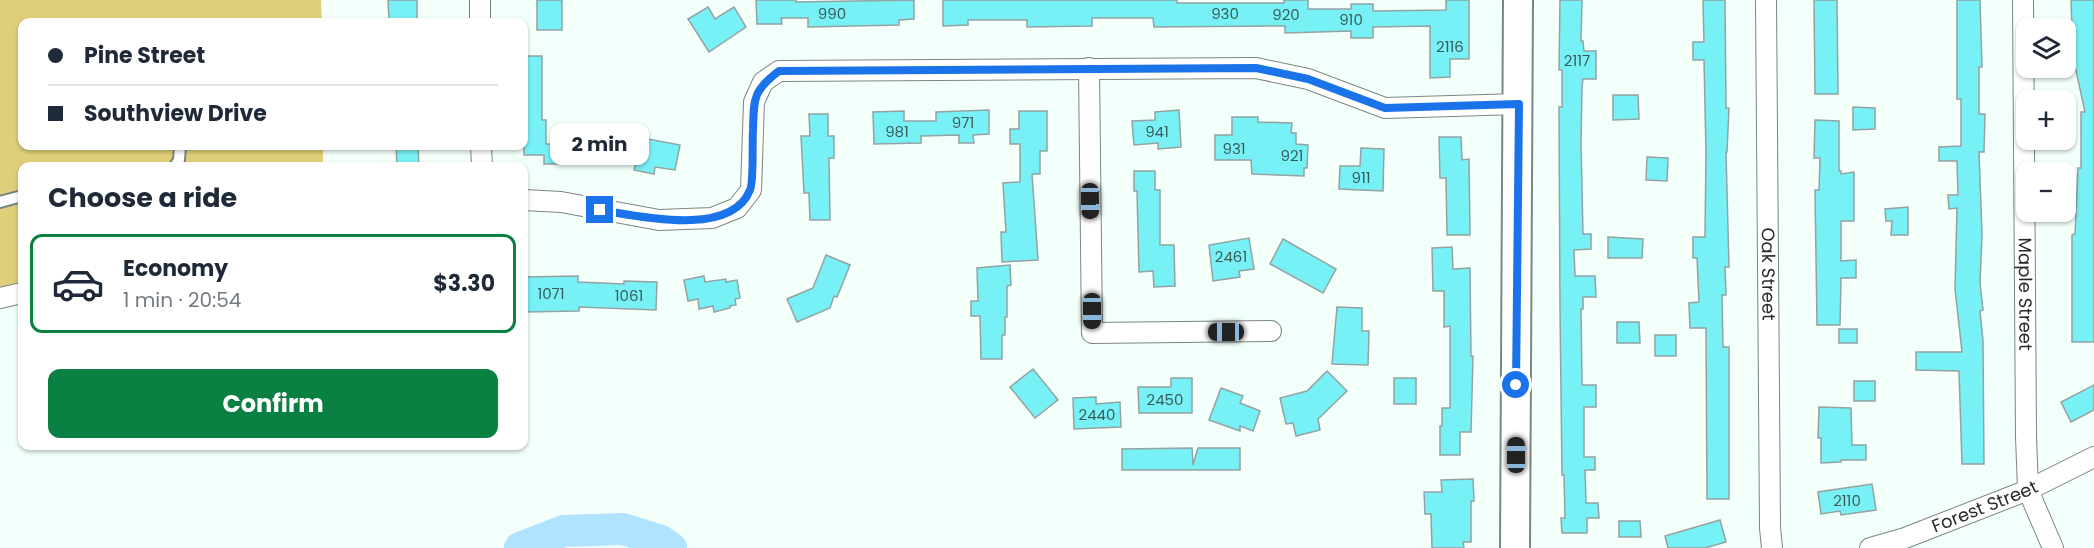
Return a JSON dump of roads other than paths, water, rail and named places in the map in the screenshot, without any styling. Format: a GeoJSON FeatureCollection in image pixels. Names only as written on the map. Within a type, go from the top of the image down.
{"type":"FeatureCollection","features":[{"type":"Feature","properties":{"kind":"street"},"geometry":{"type":"LineString","coordinates":[[480,0],[480,18]]}},
{"type":"Feature","properties":{"kind":"street"},"geometry":{"type":"LineString","coordinates":[[1515,548],[1518,0]]}},
{"type":"Feature","properties":{"kind":"street","name":"Oak Street"},"geometry":{"type":"LineString","coordinates":[[1766,0],[1769,516],[1772,548]]}},
{"type":"Feature","properties":{"kind":"street","name":"Maple Street"},"geometry":{"type":"LineString","coordinates":[[2023,0],[2028,490],[2053,548]]}},
{"type":"Feature","properties":{"kind":"street"},"geometry":{"type":"LineString","coordinates":[[1089,68],[1092,333],[1271,331]]}},
{"type":"Feature","properties":{"kind":"street"},"geometry":{"type":"LineString","coordinates":[[528,200],[561,202],[659,220],[712,218],[737,208],[751,190],[754,102],[764,82],[779,71],[1256,68],[1308,79],[1385,108],[1519,104]]}},
{"type":"Feature","properties":{"kind":"street"},"geometry":{"type":"LineString","coordinates":[[0,298],[18,294]]}},
{"type":"Feature","properties":{"kind":"street","name":"Forest Street"},"geometry":{"type":"LineString","coordinates":[[1870,548],[1905,538],[2028,490],[2094,457]]}},
{"type":"Feature","properties":{"kind":"lane"},"geometry":{"type":"LineString","coordinates":[[0,202],[18,197]]}},
{"type":"Feature","properties":{"kind":"waterway"},"geometry":{"type":"LineString","coordinates":[[520,548],[564,531],[623,529],[661,541],[671,548]]}}]}
